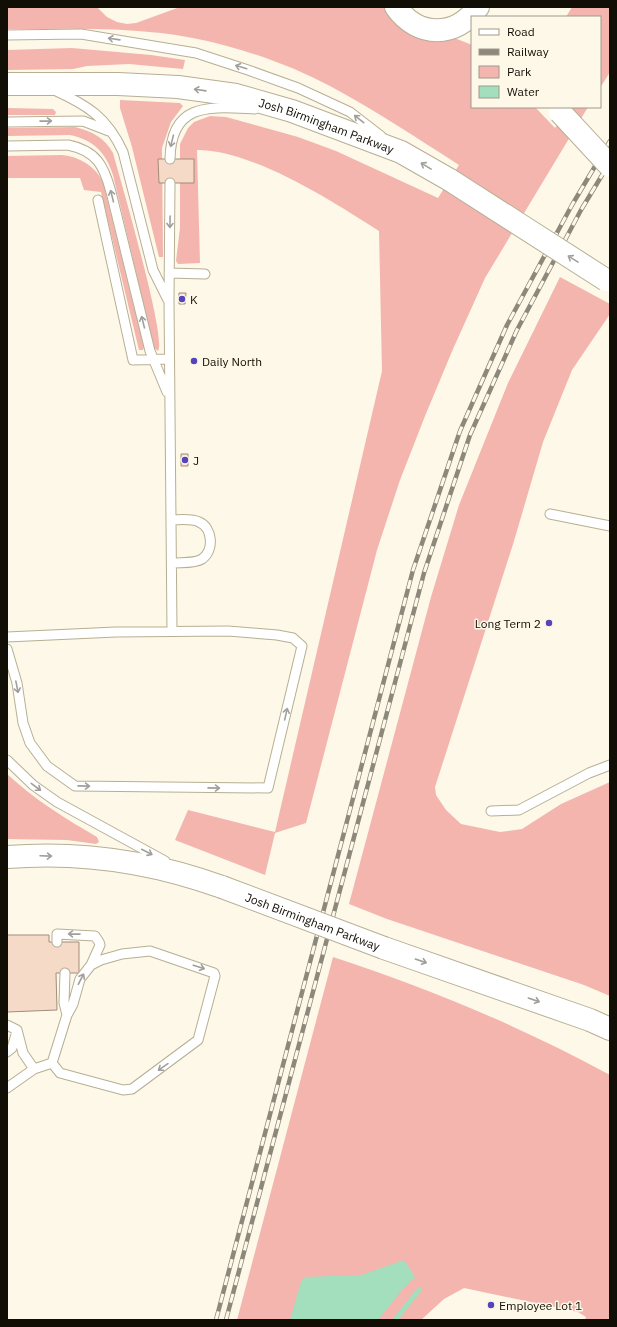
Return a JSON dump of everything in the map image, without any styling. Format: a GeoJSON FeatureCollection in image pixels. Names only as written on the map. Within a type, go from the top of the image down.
{"type":"FeatureCollection","features":[{"type":"Feature","properties":{"kind":"main road"},"geometry":{"type":"LineString","coordinates":[[396,7],[405,18],[416,26],[430,30],[444,30],[471,38]]}},
{"type":"Feature","properties":{"kind":"main road"},"geometry":{"type":"LineString","coordinates":[[444,30],[464,22],[478,7]]}},
{"type":"Feature","properties":{"kind":"main road","name":"Josh Birmingham Parkway"},"geometry":{"type":"LineString","coordinates":[[7,84],[118,84],[178,87],[236,95],[292,111],[401,152],[450,180],[608,281]]}},
{"type":"Feature","properties":{"kind":"main road"},"geometry":{"type":"LineString","coordinates":[[557,110],[610,166]]}},
{"type":"Feature","properties":{"kind":"main road","name":"Josh Birmingham Parkway"},"geometry":{"type":"LineString","coordinates":[[7,857],[64,856],[120,860],[167,869],[222,887],[384,948],[576,1015],[610,1029]]}},
{"type":"Feature","properties":{"kind":"lane"},"geometry":{"type":"LineString","coordinates":[[7,35],[81,34],[196,53],[298,88],[350,112],[401,152]]}},
{"type":"Feature","properties":{"kind":"lane"},"geometry":{"type":"LineString","coordinates":[[40,84],[90,109],[101,119],[117,139],[123,152],[153,270],[169,301]]}},
{"type":"Feature","properties":{"kind":"lane"},"geometry":{"type":"LineString","coordinates":[[170,159],[171,144],[178,126],[196,111],[217,108],[292,111]]}},
{"type":"Feature","properties":{"kind":"lane"},"geometry":{"type":"LineString","coordinates":[[7,122],[83,121],[110,131]]}},
{"type":"Feature","properties":{"kind":"lane"},"geometry":{"type":"LineString","coordinates":[[7,146],[72,146],[85,150],[101,164],[106,172],[150,351],[170,397]]}},
{"type":"Feature","properties":{"kind":"lane"},"geometry":{"type":"LineString","coordinates":[[170,183],[169,359],[172,631]]}},
{"type":"Feature","properties":{"kind":"lane"},"geometry":{"type":"LineString","coordinates":[[98,200],[133,360],[169,359]]}},
{"type":"Feature","properties":{"kind":"lane"},"geometry":{"type":"LineString","coordinates":[[169,273],[205,274]]}},
{"type":"Feature","properties":{"kind":"lane"},"geometry":{"type":"LineString","coordinates":[[550,514],[610,526]]}},
{"type":"Feature","properties":{"kind":"lane"},"geometry":{"type":"LineString","coordinates":[[171,520],[194,520],[200,522],[209,532],[211,541],[209,551],[203,558],[193,562],[172,563]]}},
{"type":"Feature","properties":{"kind":"lane"},"geometry":{"type":"LineString","coordinates":[[7,637],[116,632],[228,631],[277,634],[294,638],[302,646],[268,788],[75,786],[48,766],[30,743],[23,723],[17,683],[7,650]]}},
{"type":"Feature","properties":{"kind":"lane"},"geometry":{"type":"LineString","coordinates":[[7,760],[33,785],[77,814],[198,879]]}},
{"type":"Feature","properties":{"kind":"lane"},"geometry":{"type":"LineString","coordinates":[[491,811],[519,810],[589,773],[610,765]]}},
{"type":"Feature","properties":{"kind":"lane"},"geometry":{"type":"LineString","coordinates":[[52,1062],[67,1015],[73,1004],[80,979],[91,965],[100,945],[100,942],[95,936],[57,934],[57,942]]}},
{"type":"Feature","properties":{"kind":"lane"},"geometry":{"type":"LineString","coordinates":[[52,1062],[60,1073],[128,1090],[198,1040],[215,976],[211,970],[150,951],[122,954],[101,960],[91,965]]}},
{"type":"Feature","properties":{"kind":"lane"},"geometry":{"type":"LineString","coordinates":[[65,973],[64,1003],[67,1015]]}},
{"type":"Feature","properties":{"kind":"lane"},"geometry":{"type":"LineString","coordinates":[[7,1025],[17,1030]]}},
{"type":"Feature","properties":{"kind":"lane"},"geometry":{"type":"LineString","coordinates":[[17,1030],[22,1053],[34,1069]]}},
{"type":"Feature","properties":{"kind":"lane"},"geometry":{"type":"LineString","coordinates":[[17,1030],[10,1050],[22,1053]]}},
{"type":"Feature","properties":{"kind":"lane"},"geometry":{"type":"LineString","coordinates":[[7,1088],[34,1069],[52,1062]]}},
{"type":"Feature","properties":{"kind":"green space"},"geometry":{"type":"Polygon","coordinates":[[[7,7],[97,7],[107,17],[117,22],[127,24],[136,23],[180,7],[383,7],[427,37],[457,39],[471,45],[471,108],[536,108],[555,128],[569,108],[587,108],[485,278],[453,349],[400,480],[377,550],[306,823],[275,833],[265,875],[175,840],[188,810],[275,832],[382,371],[379,231],[316,192],[267,168],[242,158],[219,152],[197,150],[200,263],[178,264],[176,261],[180,228],[180,144],[188,128],[194,122],[210,116],[226,117],[298,137],[336,151],[438,198],[459,165],[396,124],[347,95],[290,67],[248,52],[204,40],[142,31],[103,29],[7,29],[7,7]]]}},
{"type":"Feature","properties":{"kind":"green space"},"geometry":{"type":"Polygon","coordinates":[[[572,7],[610,7],[610,72],[601,86],[601,16],[567,16],[572,7]]]}},
{"type":"Feature","properties":{"kind":"green space"},"geometry":{"type":"Polygon","coordinates":[[[72,48],[151,55],[185,60],[183,69],[129,64],[87,66],[73,69],[7,70],[7,50],[72,48]]]}},
{"type":"Feature","properties":{"kind":"green space"},"geometry":{"type":"Polygon","coordinates":[[[120,100],[180,103],[183,106],[171,122],[162,148],[163,257],[159,257],[132,147],[120,108],[120,100]]]}},
{"type":"Feature","properties":{"kind":"green space"},"geometry":{"type":"Polygon","coordinates":[[[7,108],[53,109],[56,112],[55,115],[7,115],[7,108]]]}},
{"type":"Feature","properties":{"kind":"green space"},"geometry":{"type":"Polygon","coordinates":[[[75,127],[87,131],[102,139],[113,153],[150,290],[159,340],[158,351],[154,348],[113,175],[103,154],[86,140],[70,135],[7,136],[7,128],[75,127]]]}},
{"type":"Feature","properties":{"kind":"green space"},"geometry":{"type":"Polygon","coordinates":[[[62,155],[81,160],[86,163],[96,171],[103,182],[144,347],[143,350],[139,350],[101,192],[84,190],[80,178],[7,178],[7,156],[62,155]]]}},
{"type":"Feature","properties":{"kind":"green space"},"geometry":{"type":"Polygon","coordinates":[[[560,277],[610,304],[610,314],[572,370],[543,442],[514,541],[435,787],[436,795],[446,810],[461,824],[500,832],[522,829],[561,804],[610,782],[610,996],[584,985],[387,919],[349,904],[431,597],[459,505],[508,383],[560,277]]]}},
{"type":"Feature","properties":{"kind":"green space"},"geometry":{"type":"Polygon","coordinates":[[[7,774],[50,808],[97,837],[99,842],[96,844],[67,840],[7,839],[7,774]]]}},
{"type":"Feature","properties":{"kind":"green space"},"geometry":{"type":"Polygon","coordinates":[[[333,957],[439,995],[509,1025],[577,1057],[610,1075],[610,1320],[585,1320],[586,1317],[578,1312],[464,1288],[444,1299],[421,1320],[237,1320],[333,957]]]}},
{"type":"Feature","properties":{"kind":"water"},"geometry":{"type":"Polygon","coordinates":[[[404,1260],[415,1277],[402,1290],[378,1320],[290,1320],[301,1282],[305,1277],[361,1275],[404,1260]]]}},
{"type":"Feature","properties":{"kind":"building"},"geometry":{"type":"Polygon","coordinates":[[[158,159],[194,159],[194,183],[159,183],[158,159]]]}},
{"type":"Feature","properties":{"kind":"building","name":"K"},"geometry":{"type":"Polygon","coordinates":[[[179,293],[186,293],[185,304],[179,304],[179,293]]]}},
{"type":"Feature","properties":{"kind":"building","name":"J"},"geometry":{"type":"Polygon","coordinates":[[[181,454],[188,454],[188,466],[181,466],[181,454]]]}},
{"type":"Feature","properties":{"kind":"building"},"geometry":{"type":"Polygon","coordinates":[[[7,935],[49,935],[49,942],[79,942],[79,973],[56,973],[57,1010],[7,1012],[7,935]]]}},
{"type":"Feature","properties":{"kind":"waterway"},"geometry":{"type":"LineString","coordinates":[[395,1320],[419,1290]]}},
{"type":"Feature","properties":{"kind":"railway"},"geometry":{"type":"LineString","coordinates":[[216,1320],[413,570],[460,431],[507,325],[572,205],[610,141]]}},
{"type":"Feature","properties":{"kind":"railway"},"geometry":{"type":"LineString","coordinates":[[226,1320],[424,573],[470,435],[517,330],[581,210],[610,162]]}},
{"type":"Feature","properties":{"kind":"place","name":"K"},"geometry":{"type":"Point","coordinates":[182,299]}},
{"type":"Feature","properties":{"kind":"place","name":"Daily North"},"geometry":{"type":"Point","coordinates":[194,361]}},
{"type":"Feature","properties":{"kind":"place","name":"J"},"geometry":{"type":"Point","coordinates":[185,460]}},
{"type":"Feature","properties":{"kind":"place","name":"Long Term 2"},"geometry":{"type":"Point","coordinates":[549,623]}},
{"type":"Feature","properties":{"kind":"place","name":"Employee Lot 1"},"geometry":{"type":"Point","coordinates":[491,1305]}}]}
